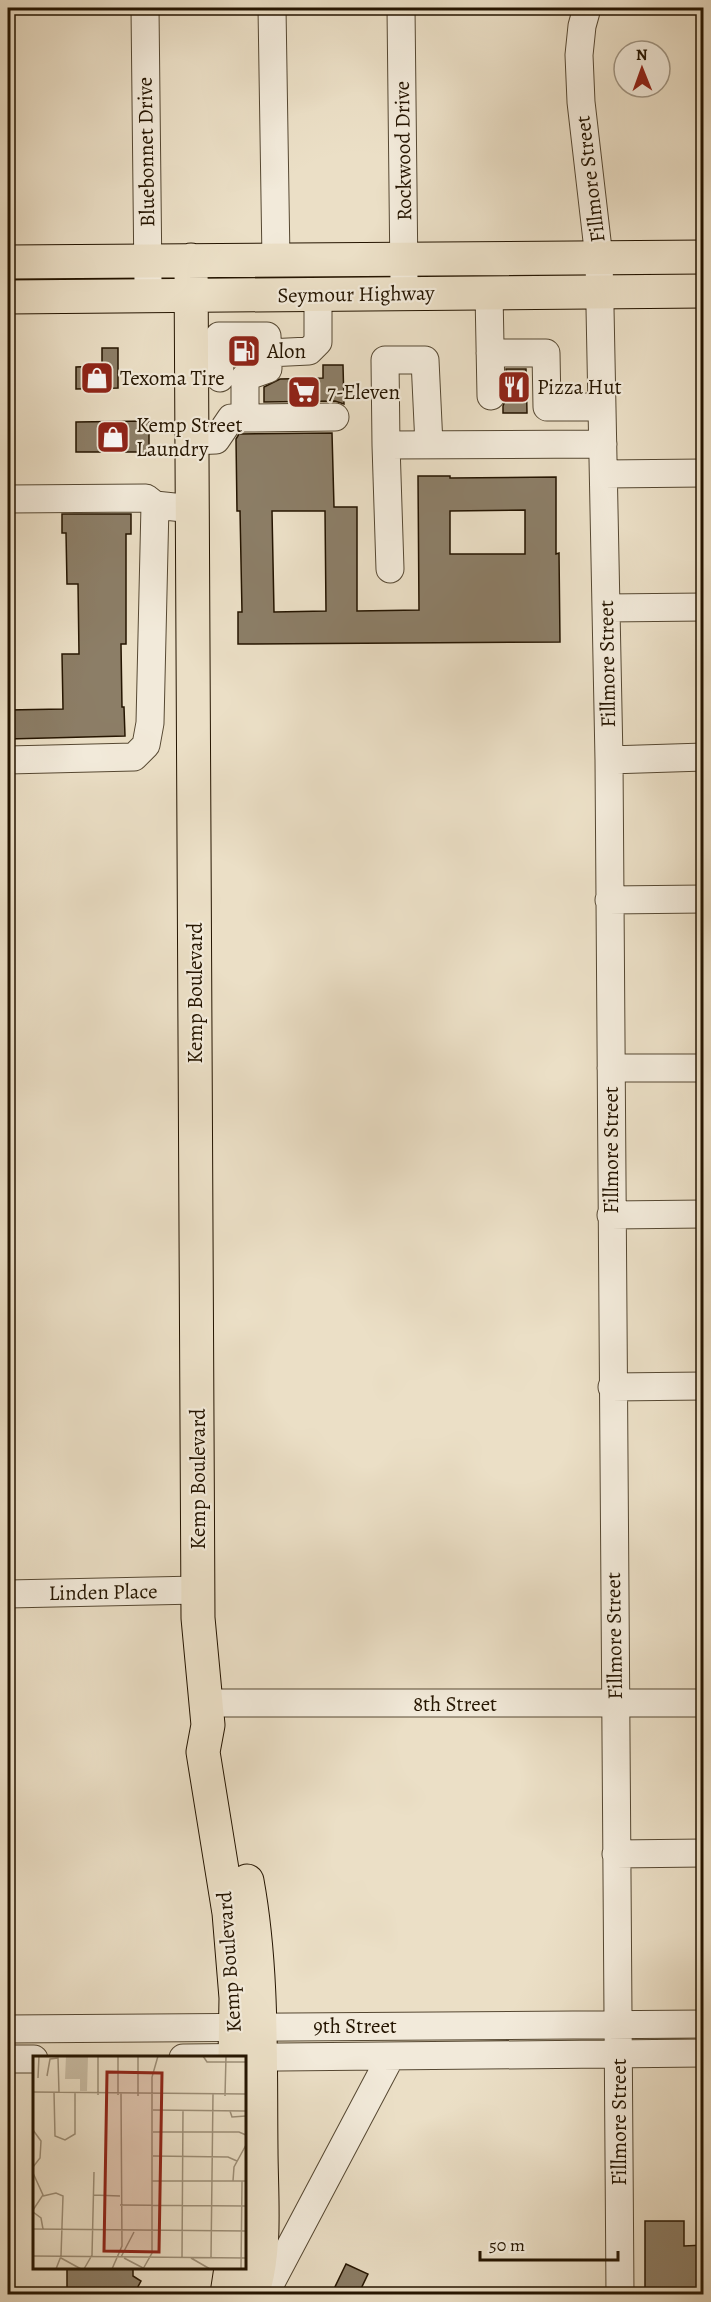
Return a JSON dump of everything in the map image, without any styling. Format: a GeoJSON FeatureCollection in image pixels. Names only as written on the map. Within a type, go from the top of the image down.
{"type":"FeatureCollection","features":[{"type":"Feature","properties":{"kind":"main road","name":"Seymour Highway"},"geometry":{"type":"LineString","coordinates":[[8,262],[704,257]]}},
{"type":"Feature","properties":{"kind":"main road","name":"Kemp Boulevard"},"geometry":{"type":"LineString","coordinates":[[191,260],[191,296],[225,375],[192,441],[198,1590],[207,1714],[222,1755],[247,1885],[259,1985],[245,2045]]}},
{"type":"Feature","properties":{"kind":"main road","name":"Seymour Highway"},"geometry":{"type":"LineString","coordinates":[[8,297],[704,291]]}},
{"type":"Feature","properties":{"kind":"main road","name":"Kemp Boulevard"},"geometry":{"type":"LineString","coordinates":[[246,2056],[261,2222],[258,2280],[252,2295]]}},
{"type":"Feature","properties":{"kind":"main road"},"geometry":{"type":"LineString","coordinates":[[227,2295],[231,2269]]}},
{"type":"Feature","properties":{"kind":"street","name":"Bluebonnet Drive"},"geometry":{"type":"LineString","coordinates":[[145,8],[148,296]]}},
{"type":"Feature","properties":{"kind":"street"},"geometry":{"type":"LineString","coordinates":[[272,8],[276,260]]}},
{"type":"Feature","properties":{"kind":"street","name":"Rockwood Drive"},"geometry":{"type":"LineString","coordinates":[[401,8],[404,294]]}},
{"type":"Feature","properties":{"kind":"street","name":"Fillmore Street"},"geometry":{"type":"LineString","coordinates":[[587,8],[582,26],[579,55],[581,102],[599,258],[609,760],[620,2295]]}},
{"type":"Feature","properties":{"kind":"street"},"geometry":{"type":"LineString","coordinates":[[489,293],[491,396]]}},
{"type":"Feature","properties":{"kind":"street"},"geometry":{"type":"LineString","coordinates":[[268,353],[309,351],[318,342],[318,294]]}},
{"type":"Feature","properties":{"kind":"street"},"geometry":{"type":"LineString","coordinates":[[243,296],[244,337]]}},
{"type":"Feature","properties":{"kind":"street"},"geometry":{"type":"LineString","coordinates":[[225,375],[268,369],[267,336],[219,336],[225,375],[245,418]]}},
{"type":"Feature","properties":{"kind":"street"},"geometry":{"type":"LineString","coordinates":[[490,353],[546,353],[547,407],[602,407]]}},
{"type":"Feature","properties":{"kind":"street"},"geometry":{"type":"LineString","coordinates":[[390,569],[385,360],[425,360],[429,445]]}},
{"type":"Feature","properties":{"kind":"street"},"geometry":{"type":"LineString","coordinates":[[192,441],[216,440],[231,418],[335,417]]}},
{"type":"Feature","properties":{"kind":"street"},"geometry":{"type":"LineString","coordinates":[[386,445],[603,444]]}},
{"type":"Feature","properties":{"kind":"street"},"geometry":{"type":"LineString","coordinates":[[604,474],[704,473]]}},
{"type":"Feature","properties":{"kind":"street"},"geometry":{"type":"LineString","coordinates":[[8,499],[146,498],[155,505],[193,509]]}},
{"type":"Feature","properties":{"kind":"street"},"geometry":{"type":"LineString","coordinates":[[8,760],[134,757],[146,745],[150,723],[155,505]]}},
{"type":"Feature","properties":{"kind":"street"},"geometry":{"type":"LineString","coordinates":[[153,584],[193,582]]}},
{"type":"Feature","properties":{"kind":"street"},"geometry":{"type":"LineString","coordinates":[[606,608],[704,607]]}},
{"type":"Feature","properties":{"kind":"street"},"geometry":{"type":"LineString","coordinates":[[609,760],[704,757]]}},
{"type":"Feature","properties":{"kind":"street"},"geometry":{"type":"LineString","coordinates":[[609,900],[704,899]]}},
{"type":"Feature","properties":{"kind":"street"},"geometry":{"type":"LineString","coordinates":[[610,1068],[704,1068]]}},
{"type":"Feature","properties":{"kind":"street"},"geometry":{"type":"LineString","coordinates":[[611,1215],[704,1214]]}},
{"type":"Feature","properties":{"kind":"street"},"geometry":{"type":"LineString","coordinates":[[612,1386],[704,1386]]}},
{"type":"Feature","properties":{"kind":"street","name":"Linden Place"},"geometry":{"type":"LineString","coordinates":[[8,1594],[198,1590]]}},
{"type":"Feature","properties":{"kind":"street","name":"8th Street"},"geometry":{"type":"LineString","coordinates":[[207,1714],[704,1703]]}},
{"type":"Feature","properties":{"kind":"street"},"geometry":{"type":"LineString","coordinates":[[616,1854],[704,1853]]}},
{"type":"Feature","properties":{"kind":"street","name":"9th Street"},"geometry":{"type":"LineString","coordinates":[[193,2056],[245,2045],[618,2024],[704,2024]]}},
{"type":"Feature","properties":{"kind":"street","name":"9th Street"},"geometry":{"type":"LineString","coordinates":[[8,2029],[391,2056],[704,2053]]}},
{"type":"Feature","properties":{"kind":"street"},"geometry":{"type":"LineString","coordinates":[[265,2295],[391,2056]]}},
{"type":"Feature","properties":{"kind":"street"},"geometry":{"type":"LineString","coordinates":[[8,2059],[33,2059]]}},
{"type":"Feature","properties":{"kind":"building","name":"Texoma Tire"},"geometry":{"type":"Polygon","coordinates":[[[102,348],[118,348],[118,388],[76,389],[76,367],[102,366],[102,348]]]}},
{"type":"Feature","properties":{"kind":"building"},"geometry":{"type":"Polygon","coordinates":[[[235,352],[252,352],[252,358],[235,365],[235,352]]]}},
{"type":"Feature","properties":{"kind":"building","name":"7-Eleven"},"geometry":{"type":"Polygon","coordinates":[[[323,365],[343,365],[344,404],[335,401],[264,402],[264,387],[280,379],[323,378],[323,365]]]}},
{"type":"Feature","properties":{"kind":"building","name":"Pizza Hut"},"geometry":{"type":"Polygon","coordinates":[[[506,369],[526,369],[527,413],[503,413],[507,396],[506,369]]]}},
{"type":"Feature","properties":{"kind":"building","name":"Kemp Street Laundry"},"geometry":{"type":"Polygon","coordinates":[[[149,421],[149,452],[76,452],[76,422],[149,421]]]}},
{"type":"Feature","properties":{"kind":"building"},"geometry":{"type":"Polygon","coordinates":[[[332,433],[334,507],[357,507],[357,611],[419,610],[418,476],[556,477],[556,554],[559,553],[560,642],[238,644],[238,612],[242,612],[240,511],[237,511],[236,439],[239,434],[332,433]],[[525,510],[450,511],[450,554],[525,554],[525,510]],[[272,511],[274,612],[326,611],[325,511],[272,511]]]}},
{"type":"Feature","properties":{"kind":"building"},"geometry":{"type":"Polygon","coordinates":[[[62,514],[131,514],[131,534],[126,534],[126,644],[121,644],[125,736],[8,739],[8,710],[63,709],[62,654],[79,654],[78,584],[67,584],[66,533],[62,533],[62,514]]]}},
{"type":"Feature","properties":{"kind":"building"},"geometry":{"type":"Polygon","coordinates":[[[645,2221],[684,2221],[684,2246],[704,2245],[704,2295],[645,2295],[645,2221]]]}},
{"type":"Feature","properties":{"kind":"building"},"geometry":{"type":"Polygon","coordinates":[[[346,2264],[368,2274],[358,2295],[331,2295],[346,2264]]]}},
{"type":"Feature","properties":{"kind":"building"},"geometry":{"type":"Polygon","coordinates":[[[67,2269],[133,2269],[133,2276],[141,2281],[134,2294],[67,2295],[67,2269]]]}},
{"type":"Feature","properties":{"kind":"tunnel"},"geometry":{"type":"LineString","coordinates":[[244,338],[244,365]]}},
{"type":"Feature","properties":{"kind":"place","name":"Alon"},"geometry":{"type":"Point","coordinates":[244,351]}},
{"type":"Feature","properties":{"kind":"place","name":"Texoma Tire"},"geometry":{"type":"Point","coordinates":[97,378]}},
{"type":"Feature","properties":{"kind":"place","name":"Pizza Hut"},"geometry":{"type":"Point","coordinates":[514,387]}},
{"type":"Feature","properties":{"kind":"place","name":"7-Eleven"},"geometry":{"type":"Point","coordinates":[304,392]}},
{"type":"Feature","properties":{"kind":"place","name":"Kemp Street Laundry"},"geometry":{"type":"Point","coordinates":[113,437]}}]}
